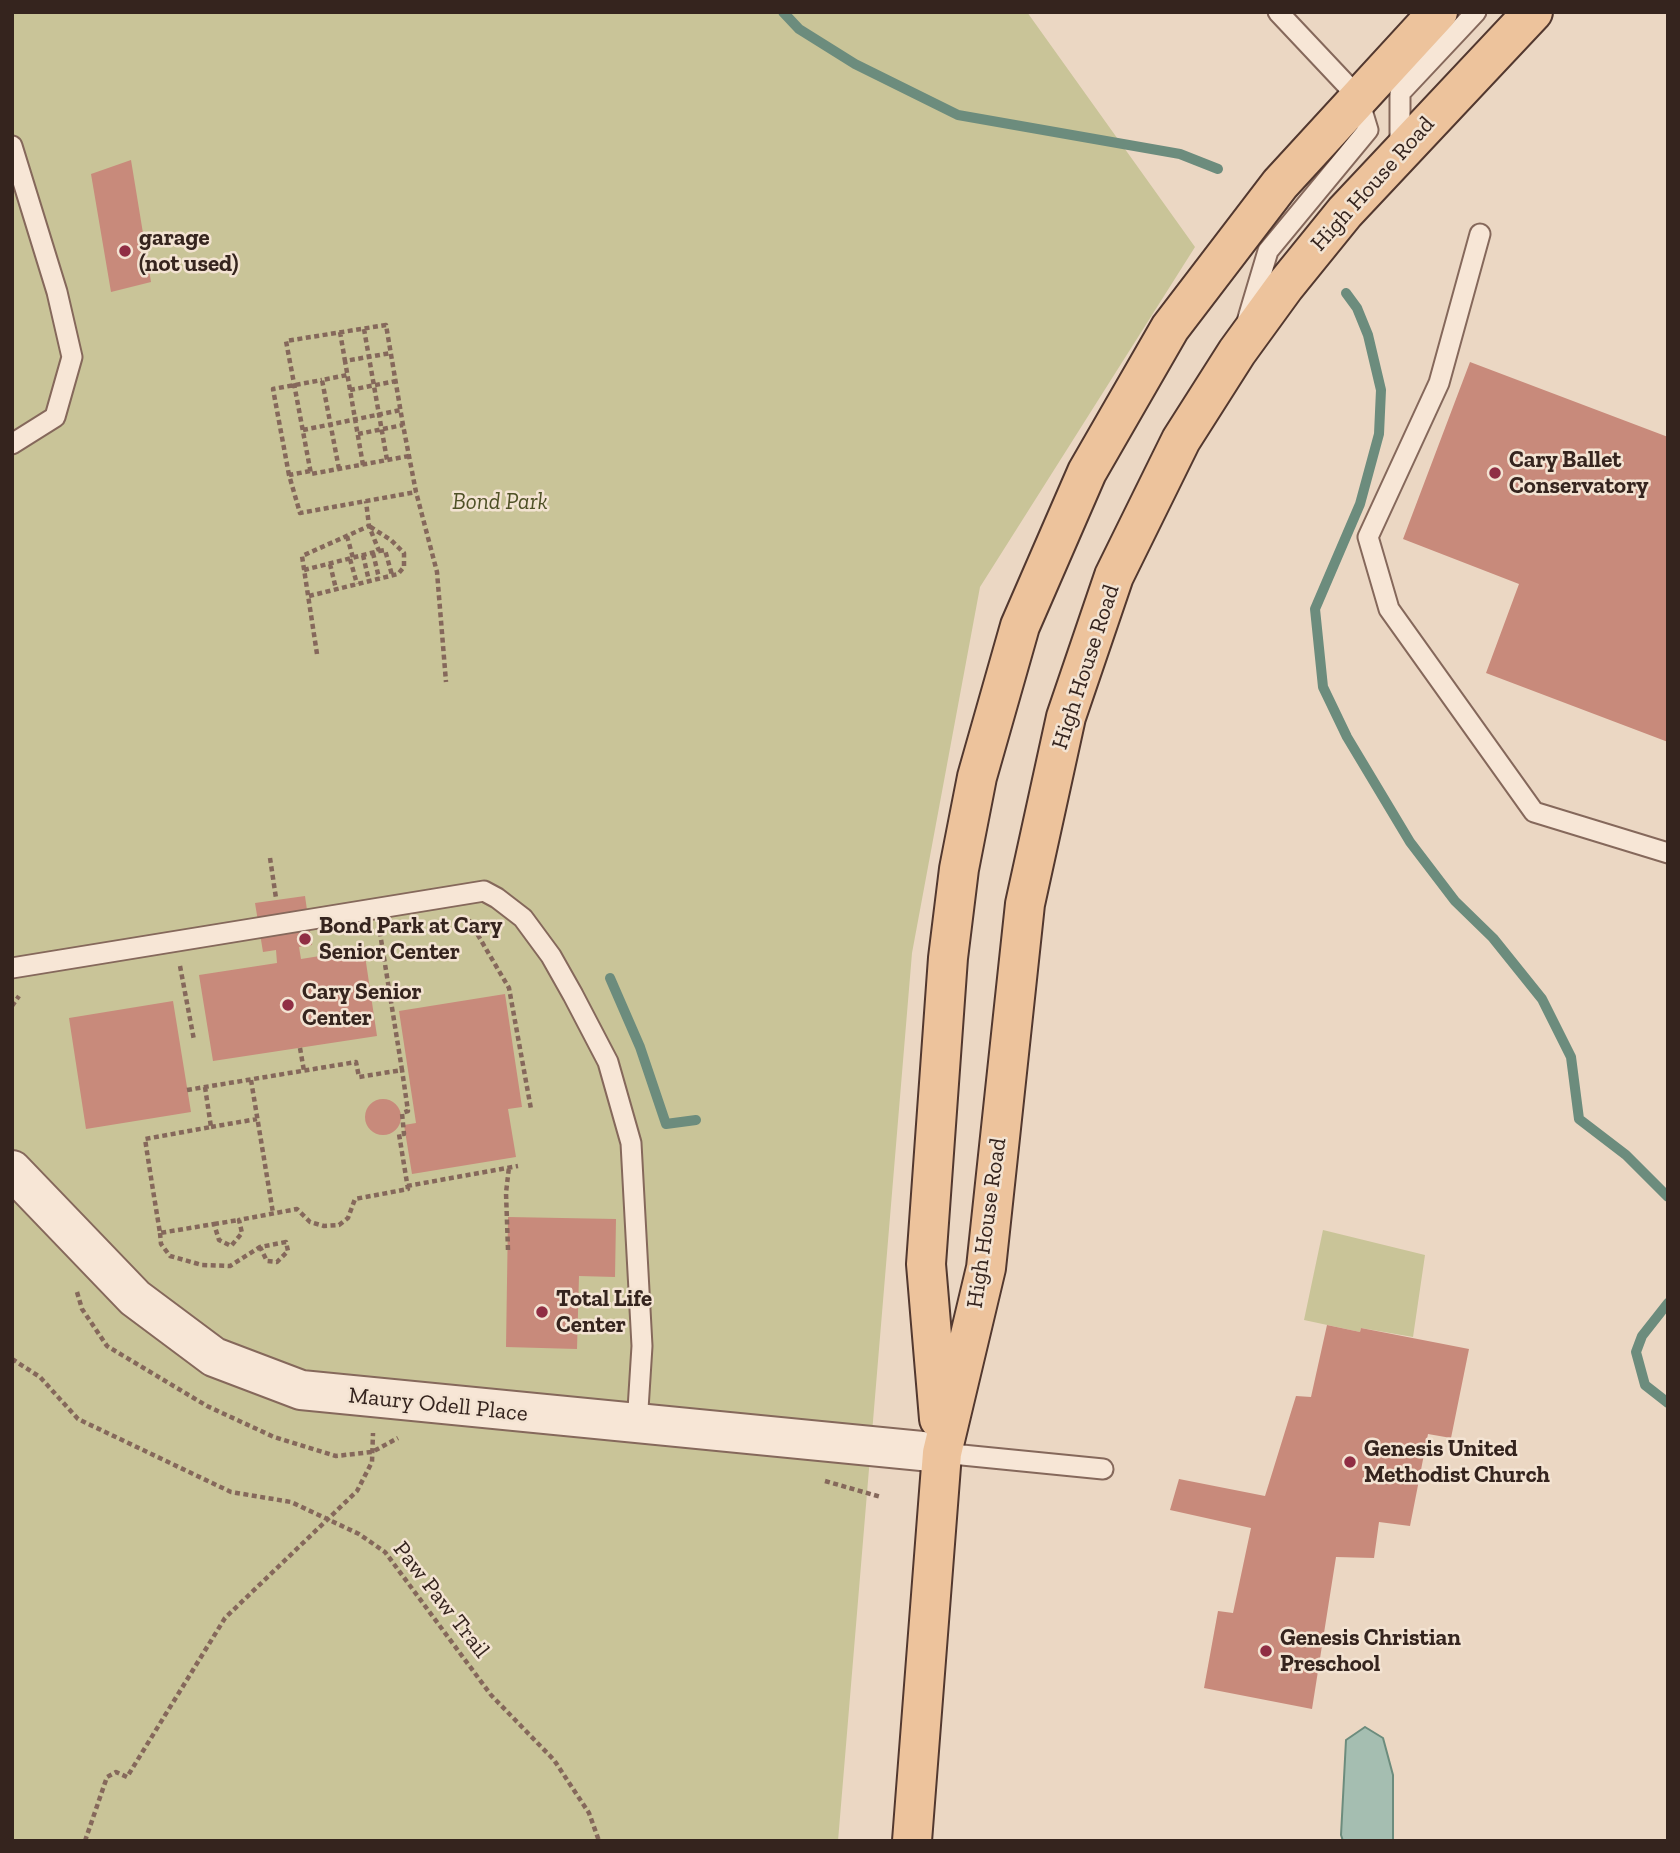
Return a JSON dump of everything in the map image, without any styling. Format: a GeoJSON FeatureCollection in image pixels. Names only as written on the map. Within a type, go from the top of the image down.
{"type":"FeatureCollection","features":[{"type":"Feature","properties":{"kind":"main road","name":"High House Road"},"geometry":{"type":"LineString","coordinates":[[942,1453],[926,1264],[948,958],[959,869],[977,777],[1020,626],[1087,472],[1170,328],[1280,184],[1438,12]]}},
{"type":"Feature","properties":{"kind":"main road","name":"High House Road"},"geometry":{"type":"LineString","coordinates":[[912,1841],[942,1453],[986,1268],[1026,904],[1066,717],[1114,576],[1181,440],[1237,352],[1285,286],[1400,152],[1533,12]]}},
{"type":"Feature","properties":{"kind":"street","name":"Maury Odell Place"},"geometry":{"type":"LineString","coordinates":[[12,1170],[135,1298],[214,1357],[302,1390],[942,1453]]}},
{"type":"Feature","properties":{"kind":"lane"},"geometry":{"type":"LineString","coordinates":[[1237,352],[1268,251],[1368,130],[1358,97],[1278,12]]}},
{"type":"Feature","properties":{"kind":"lane"},"geometry":{"type":"LineString","coordinates":[[1400,152],[1400,93],[1476,12]]}},
{"type":"Feature","properties":{"kind":"lane"},"geometry":{"type":"LineString","coordinates":[[12,146],[57,292],[72,356],[55,417],[12,444]]}},
{"type":"Feature","properties":{"kind":"lane"},"geometry":{"type":"LineString","coordinates":[[1480,234],[1439,383],[1368,537],[1389,609],[1534,812],[1668,853]]}},
{"type":"Feature","properties":{"kind":"lane"},"geometry":{"type":"LineString","coordinates":[[12,968],[484,891],[523,918],[551,956],[608,1062],[631,1143],[642,1346],[637,1425]]}},
{"type":"Feature","properties":{"kind":"lane"},"geometry":{"type":"LineString","coordinates":[[942,1453],[1103,1469]]}},
{"type":"Feature","properties":{"kind":"path"},"geometry":{"type":"LineString","coordinates":[[310,471],[286,341],[386,325],[416,492],[438,572],[446,682]]}},
{"type":"Feature","properties":{"kind":"path"},"geometry":{"type":"LineString","coordinates":[[364,328],[387,460]]}},
{"type":"Feature","properties":{"kind":"path"},"geometry":{"type":"LineString","coordinates":[[340,332],[363,464]]}},
{"type":"Feature","properties":{"kind":"path"},"geometry":{"type":"LineString","coordinates":[[345,361],[391,353]]}},
{"type":"Feature","properties":{"kind":"path"},"geometry":{"type":"LineString","coordinates":[[348,375],[273,389],[289,475],[300,513],[416,492]]}},
{"type":"Feature","properties":{"kind":"path"},"geometry":{"type":"LineString","coordinates":[[322,380],[339,469]]}},
{"type":"Feature","properties":{"kind":"path"},"geometry":{"type":"LineString","coordinates":[[350,390],[396,381]]}},
{"type":"Feature","properties":{"kind":"path"},"geometry":{"type":"LineString","coordinates":[[303,430],[401,410]]}},
{"type":"Feature","properties":{"kind":"path"},"geometry":{"type":"LineString","coordinates":[[358,433],[403,425]]}},
{"type":"Feature","properties":{"kind":"path"},"geometry":{"type":"LineString","coordinates":[[289,475],[310,471],[311,474],[410,456]]}},
{"type":"Feature","properties":{"kind":"path"},"geometry":{"type":"LineString","coordinates":[[366,500],[379,578]]}},
{"type":"Feature","properties":{"kind":"path"},"geometry":{"type":"LineString","coordinates":[[317,653],[302,555],[369,526]]}},
{"type":"Feature","properties":{"kind":"path"},"geometry":{"type":"LineString","coordinates":[[309,596],[392,575],[404,567],[404,554],[391,540],[369,526]]}},
{"type":"Feature","properties":{"kind":"path"},"geometry":{"type":"LineString","coordinates":[[347,536],[357,584]]}},
{"type":"Feature","properties":{"kind":"path"},"geometry":{"type":"LineString","coordinates":[[304,570],[384,550],[392,575]]}},
{"type":"Feature","properties":{"kind":"path"},"geometry":{"type":"LineString","coordinates":[[363,555],[369,581]]}},
{"type":"Feature","properties":{"kind":"path"},"geometry":{"type":"LineString","coordinates":[[330,564],[336,589]]}},
{"type":"Feature","properties":{"kind":"path"},"geometry":{"type":"LineString","coordinates":[[270,858],[277,900]]}},
{"type":"Feature","properties":{"kind":"path"},"geometry":{"type":"LineString","coordinates":[[464,912],[509,988],[531,1109]]}},
{"type":"Feature","properties":{"kind":"path"},"geometry":{"type":"LineString","coordinates":[[160,1233],[297,1209],[310,1222],[324,1226],[338,1225],[348,1218],[355,1199],[408,1189],[398,1135],[404,1133],[402,1113],[408,1111],[382,934],[371,933]]}},
{"type":"Feature","properties":{"kind":"path"},"geometry":{"type":"LineString","coordinates":[[190,960],[179,961],[194,1040]]}},
{"type":"Feature","properties":{"kind":"path"},"geometry":{"type":"LineString","coordinates":[[12,1006],[25,988]]}},
{"type":"Feature","properties":{"kind":"path"},"geometry":{"type":"LineString","coordinates":[[300,1048],[304,1071]]}},
{"type":"Feature","properties":{"kind":"path"},"geometry":{"type":"LineString","coordinates":[[187,1090],[356,1062],[359,1077],[402,1070]]}},
{"type":"Feature","properties":{"kind":"path"},"geometry":{"type":"LineString","coordinates":[[251,1080],[273,1213]]}},
{"type":"Feature","properties":{"kind":"path"},"geometry":{"type":"LineString","coordinates":[[205,1087],[211,1127]]}},
{"type":"Feature","properties":{"kind":"path"},"geometry":{"type":"LineString","coordinates":[[257,1119],[145,1139],[161,1244],[170,1256],[202,1265],[230,1265],[260,1247],[286,1242],[288,1251],[277,1262],[267,1261],[260,1247]]}},
{"type":"Feature","properties":{"kind":"path"},"geometry":{"type":"LineString","coordinates":[[407,1186],[519,1166]]}},
{"type":"Feature","properties":{"kind":"path"},"geometry":{"type":"LineString","coordinates":[[508,1250],[506,1193],[509,1167]]}},
{"type":"Feature","properties":{"kind":"path"},"geometry":{"type":"LineString","coordinates":[[214,1224],[219,1240],[231,1246],[242,1233],[239,1220]]}},
{"type":"Feature","properties":{"kind":"path","name":"Paw Paw Trail"},"geometry":{"type":"LineString","coordinates":[[12,1359],[40,1377],[78,1419],[231,1492],[291,1502],[359,1534],[385,1552],[491,1695],[554,1760],[589,1813],[599,1841]]}},
{"type":"Feature","properties":{"kind":"path"},"geometry":{"type":"LineString","coordinates":[[85,1841],[107,1777],[116,1772],[127,1777],[225,1618],[357,1491],[372,1462],[378,1399]]}},
{"type":"Feature","properties":{"kind":"green space","name":"Bond Park"},"geometry":{"type":"Polygon","coordinates":[[[12,12],[1027,12],[1195,247],[980,587],[912,953],[838,1841],[12,1841],[12,12]]]}},
{"type":"Feature","properties":{"kind":"green space"},"geometry":{"type":"Polygon","coordinates":[[[1323,1230],[1425,1255],[1413,1337],[1361,1328],[1360,1332],[1304,1320],[1323,1230]]]}},
{"type":"Feature","properties":{"kind":"shaded area"},"geometry":{"type":"Polygon","coordinates":[[[1365,1727],[1383,1738],[1393,1775],[1393,1841],[1343,1841],[1341,1835],[1346,1740],[1365,1727]]]}},
{"type":"Feature","properties":{"kind":"building","name":"garage (not used)"},"geometry":{"type":"Polygon","coordinates":[[[131,160],[151,282],[111,292],[91,174],[131,160]]]}},
{"type":"Feature","properties":{"kind":"building"},"geometry":{"type":"Polygon","coordinates":[[[1470,362],[1668,437],[1668,742],[1486,673],[1519,584],[1403,539],[1470,362]]]}},
{"type":"Feature","properties":{"kind":"building","name":"Cary Senior Center"},"geometry":{"type":"Polygon","coordinates":[[[305,896],[312,945],[299,947],[301,959],[364,949],[377,1036],[213,1061],[199,975],[277,963],[276,950],[263,952],[255,903],[305,896]]]}},
{"type":"Feature","properties":{"kind":"building"},"geometry":{"type":"Polygon","coordinates":[[[505,994],[522,1107],[508,1109],[516,1157],[412,1174],[404,1125],[416,1123],[399,1011],[505,994]]]}},
{"type":"Feature","properties":{"kind":"building"},"geometry":{"type":"Polygon","coordinates":[[[173,1001],[191,1112],[86,1129],[69,1018],[173,1001]]]}},
{"type":"Feature","properties":{"kind":"building"},"geometry":{"type":"Polygon","coordinates":[[[383,1099],[396,1104],[401,1117],[396,1130],[383,1135],[370,1130],[365,1117],[370,1104],[383,1099]]]}},
{"type":"Feature","properties":{"kind":"building","name":"Total Life Center"},"geometry":{"type":"Polygon","coordinates":[[[508,1217],[616,1219],[615,1277],[579,1276],[577,1349],[506,1347],[508,1217]]]}},
{"type":"Feature","properties":{"kind":"building","name":"Genesis United Methodist Church"},"geometry":{"type":"Polygon","coordinates":[[[1327,1325],[1360,1332],[1361,1328],[1469,1349],[1451,1438],[1428,1434],[1410,1526],[1379,1522],[1374,1558],[1336,1557],[1312,1709],[1204,1688],[1218,1611],[1233,1613],[1251,1528],[1170,1510],[1179,1479],[1265,1496],[1296,1396],[1311,1397],[1327,1325]]]}},
{"type":"Feature","properties":{"kind":"waterway"},"geometry":{"type":"LineString","coordinates":[[783,12],[799,29],[855,64],[958,115],[1180,154],[1218,169]]}},
{"type":"Feature","properties":{"kind":"waterway"},"geometry":{"type":"LineString","coordinates":[[1346,293],[1357,308],[1368,335],[1381,390],[1379,434],[1360,504],[1315,609],[1323,687],[1347,737],[1410,842],[1455,901],[1493,938],[1542,999],[1571,1057],[1579,1119],[1626,1155],[1668,1197]]}},
{"type":"Feature","properties":{"kind":"waterway"},"geometry":{"type":"LineString","coordinates":[[610,978],[640,1047],[666,1124],[696,1120]]}},
{"type":"Feature","properties":{"kind":"waterway"},"geometry":{"type":"LineString","coordinates":[[1668,1303],[1642,1336],[1636,1352],[1645,1385],[1668,1403]]}},
{"type":"Feature","properties":{"kind":"place","name":"garage (not used)"},"geometry":{"type":"Point","coordinates":[125,251]}},
{"type":"Feature","properties":{"kind":"place","name":"Cary Ballet Conservatory"},"geometry":{"type":"Point","coordinates":[1495,473]}},
{"type":"Feature","properties":{"kind":"place","name":"Bond Park at Cary Senior Center"},"geometry":{"type":"Point","coordinates":[305,939]}},
{"type":"Feature","properties":{"kind":"place","name":"Cary Senior Center"},"geometry":{"type":"Point","coordinates":[288,1005]}},
{"type":"Feature","properties":{"kind":"place","name":"Total Life Center"},"geometry":{"type":"Point","coordinates":[542,1312]}},
{"type":"Feature","properties":{"kind":"place","name":"Genesis United Methodist Church"},"geometry":{"type":"Point","coordinates":[1350,1462]}},
{"type":"Feature","properties":{"kind":"place","name":"Genesis Christian Preschool"},"geometry":{"type":"Point","coordinates":[1266,1651]}}]}
